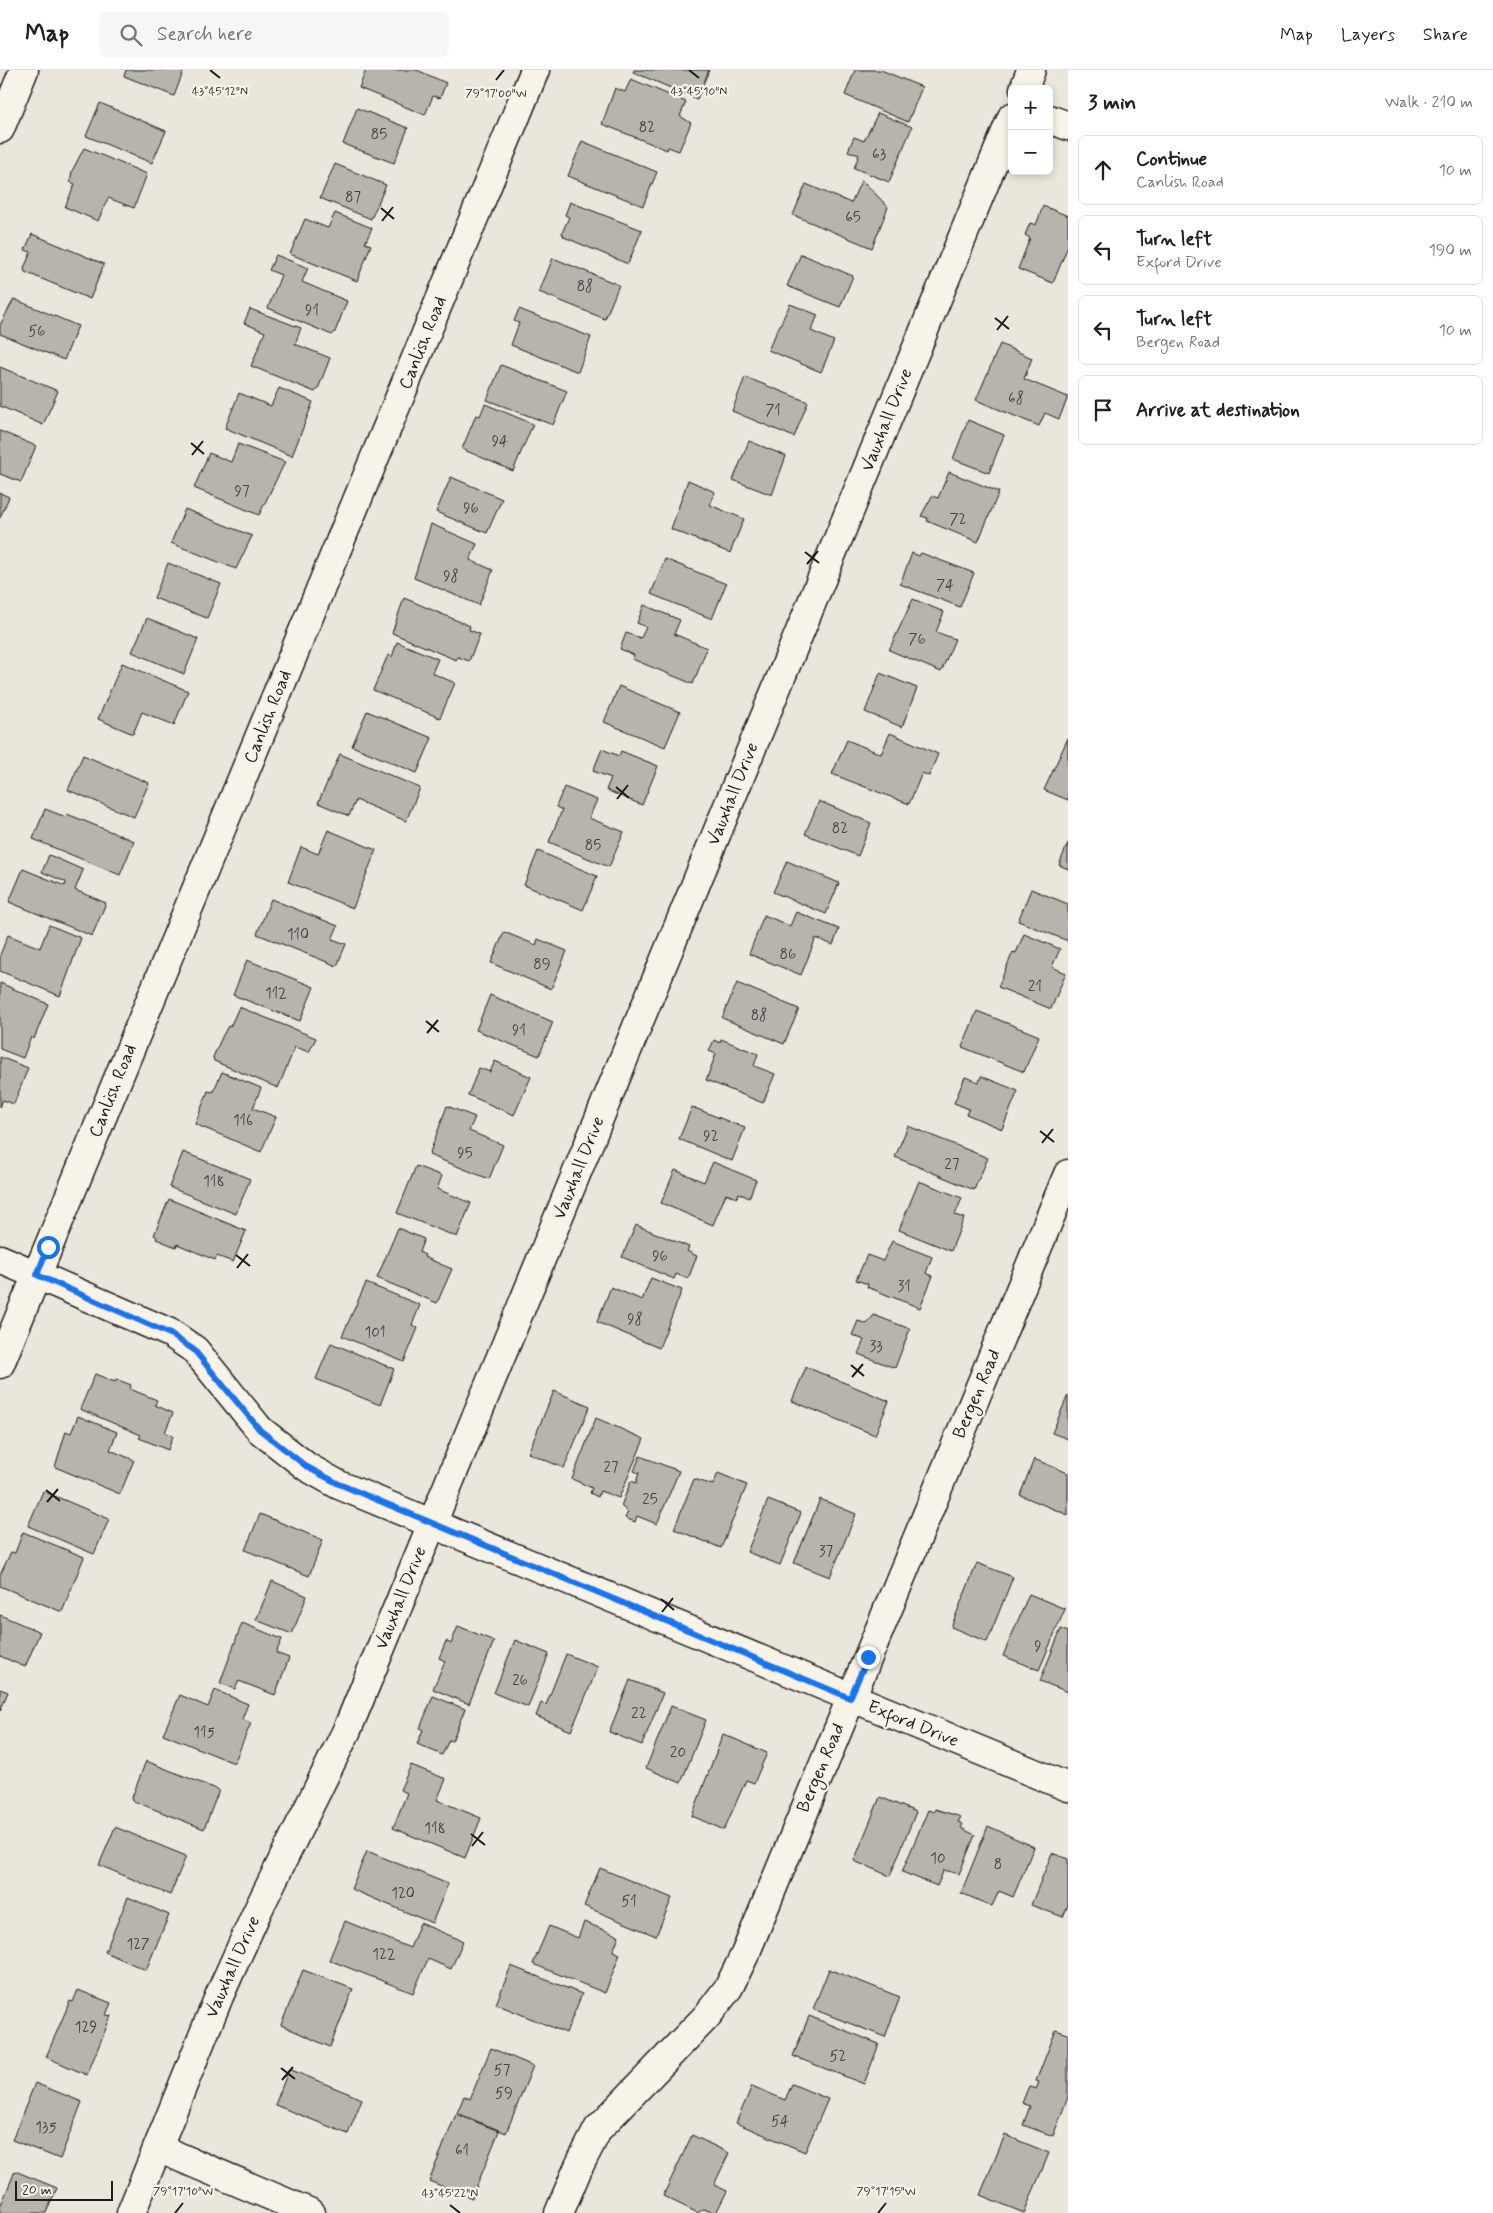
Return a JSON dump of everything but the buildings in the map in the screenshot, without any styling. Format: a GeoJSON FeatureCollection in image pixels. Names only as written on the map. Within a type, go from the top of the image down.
{"type":"FeatureCollection","features":[{"type":"Feature","properties":{"kind":"street"},"geometry":{"type":"LineString","coordinates":[[0,129],[24,70]]}},
{"type":"Feature","properties":{"kind":"street","name":"Canlish Road"},"geometry":{"type":"LineString","coordinates":[[0,1364],[535,70]]}},
{"type":"Feature","properties":{"kind":"street"},"geometry":{"type":"LineString","coordinates":[[1025,85],[1031,70]]}},
{"type":"Feature","properties":{"kind":"street"},"geometry":{"type":"LineString","coordinates":[[1053,120],[1068,126]]}},
{"type":"Feature","properties":{"kind":"street","name":"Vauxhall Drive"},"geometry":{"type":"LineString","coordinates":[[131,2213],[220,1994],[257,1912],[346,1730],[1008,127]]}},
{"type":"Feature","properties":{"kind":"street","name":"Bergen Road"},"geometry":{"type":"LineString","coordinates":[[559,2213],[579,2166],[598,2129],[708,2016],[729,1987],[746,1952],[1068,1174]]}},
{"type":"Feature","properties":{"kind":"street","name":"Exford Drive"},"geometry":{"type":"LineString","coordinates":[[0,1259],[170,1334],[194,1350],[237,1404],[260,1430],[282,1450],[307,1467],[339,1484],[1068,1787]]}},
{"type":"Feature","properties":{"kind":"street"},"geometry":{"type":"LineString","coordinates":[[158,2148],[311,2213]]}},
{"type":"Feature","properties":{"kind":"route"},"geometry":{"type":"LineString","coordinates":[[48,1247],[37,1275],[121,1310],[170,1334],[194,1350],[260,1430],[282,1450],[307,1467],[339,1484],[382,1504],[850,1698],[868,1657]]}}]}
